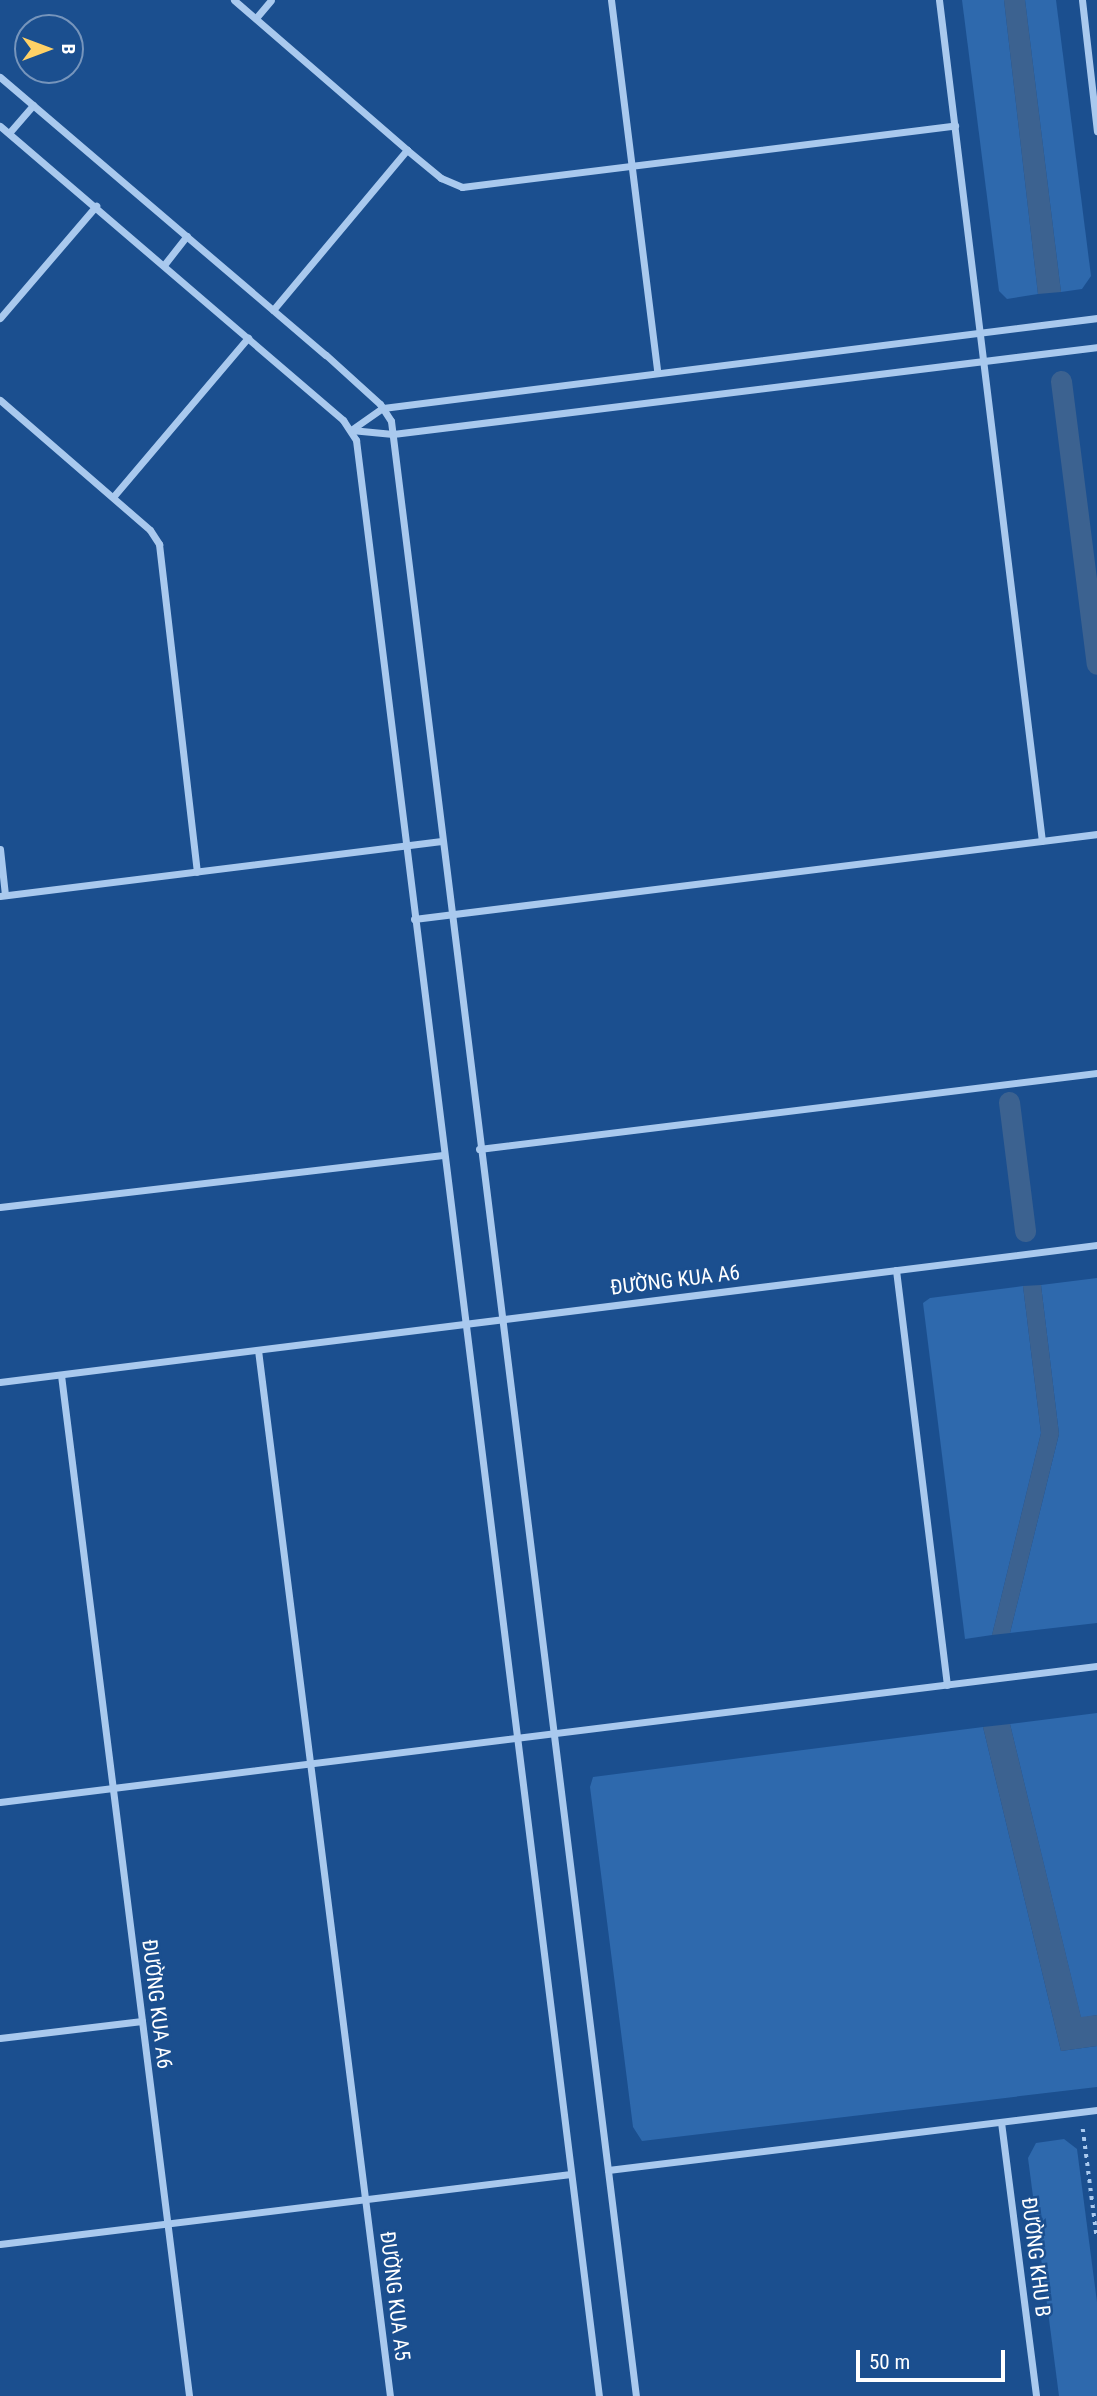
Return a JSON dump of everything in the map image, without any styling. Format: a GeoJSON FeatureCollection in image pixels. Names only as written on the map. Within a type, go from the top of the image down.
{"type":"FeatureCollection","features":[{"type":"Feature","properties":{"kind":"street"},"geometry":{"type":"LineString","coordinates":[[234,0],[441,178],[462,187],[955,126]]}},
{"type":"Feature","properties":{"kind":"street"},"geometry":{"type":"LineString","coordinates":[[256,18],[271,0]]}},
{"type":"Feature","properties":{"kind":"street"},"geometry":{"type":"LineString","coordinates":[[611,0],[657,371]]}},
{"type":"Feature","properties":{"kind":"street"},"geometry":{"type":"LineString","coordinates":[[939,0],[1042,841]]}},
{"type":"Feature","properties":{"kind":"street"},"geometry":{"type":"LineString","coordinates":[[1082,0],[1097,131]]}},
{"type":"Feature","properties":{"kind":"street"},"geometry":{"type":"LineString","coordinates":[[0,77],[273,310],[383,408],[393,434],[499,1320],[636,2396]]}},
{"type":"Feature","properties":{"kind":"street"},"geometry":{"type":"LineString","coordinates":[[9,133],[33,105]]}},
{"type":"Feature","properties":{"kind":"street"},"geometry":{"type":"LineString","coordinates":[[0,126],[96,206],[351,430],[358,447],[463,1324],[599,2396]]}},
{"type":"Feature","properties":{"kind":"street"},"geometry":{"type":"LineString","coordinates":[[273,310],[407,150]]}},
{"type":"Feature","properties":{"kind":"street"},"geometry":{"type":"LineString","coordinates":[[0,318],[96,206]]}},
{"type":"Feature","properties":{"kind":"street"},"geometry":{"type":"LineString","coordinates":[[164,265],[187,236]]}},
{"type":"Feature","properties":{"kind":"street"},"geometry":{"type":"LineString","coordinates":[[351,430],[383,408],[1097,317]]}},
{"type":"Feature","properties":{"kind":"street"},"geometry":{"type":"LineString","coordinates":[[113,497],[248,338]]}},
{"type":"Feature","properties":{"kind":"street"},"geometry":{"type":"LineString","coordinates":[[351,430],[393,434],[1097,347]]}},
{"type":"Feature","properties":{"kind":"street"},"geometry":{"type":"LineString","coordinates":[[0,400],[150,530],[161,551],[197,872]]}},
{"type":"Feature","properties":{"kind":"street"},"geometry":{"type":"LineString","coordinates":[[414,919],[1097,834]]}},
{"type":"Feature","properties":{"kind":"street"},"geometry":{"type":"LineString","coordinates":[[0,849],[3,895],[442,841]]}},
{"type":"Feature","properties":{"kind":"street"},"geometry":{"type":"LineString","coordinates":[[479,1149],[1097,1073]]}},
{"type":"Feature","properties":{"kind":"street"},"geometry":{"type":"LineString","coordinates":[[0,1207],[443,1155]]}},
{"type":"Feature","properties":{"kind":"street","name":"ĐƯỜNG KUA A6"},"geometry":{"type":"LineString","coordinates":[[0,1382],[1097,1245]]}},
{"type":"Feature","properties":{"kind":"street"},"geometry":{"type":"LineString","coordinates":[[896,1270],[947,1685]]}},
{"type":"Feature","properties":{"kind":"street"},"geometry":{"type":"LineString","coordinates":[[258,1350],[366,2200]]}},
{"type":"Feature","properties":{"kind":"street","name":"ĐƯỜNG KUA A6"},"geometry":{"type":"LineString","coordinates":[[61,1375],[167,2224]]}},
{"type":"Feature","properties":{"kind":"street"},"geometry":{"type":"LineString","coordinates":[[0,1802],[311,1766],[1097,1666]]}},
{"type":"Feature","properties":{"kind":"street"},"geometry":{"type":"LineString","coordinates":[[0,2038],[142,2021]]}},
{"type":"Feature","properties":{"kind":"street"},"geometry":{"type":"LineString","coordinates":[[608,2169],[1097,2110]]}},
{"type":"Feature","properties":{"kind":"street","name":"ĐƯỜNG KHU B"},"geometry":{"type":"LineString","coordinates":[[1001,2122],[1036,2396]]}},
{"type":"Feature","properties":{"kind":"street"},"geometry":{"type":"LineString","coordinates":[[0,2244],[571,2174]]}},
{"type":"Feature","properties":{"kind":"street","name":"ĐƯỜNG KUA A5"},"geometry":{"type":"LineString","coordinates":[[366,2200],[390,2396]]}},
{"type":"Feature","properties":{"kind":"street"},"geometry":{"type":"LineString","coordinates":[[167,2224],[188,2396]]}},
{"type":"Feature","properties":{"kind":"path"},"geometry":{"type":"LineString","coordinates":[[1083,2129],[1097,2238]]}},
{"type":"Feature","properties":{"kind":"shaded area"},"geometry":{"type":"Polygon","coordinates":[[[962,0],[1004,0],[1038,294],[1007,299],[999,291],[962,0]]]}},
{"type":"Feature","properties":{"kind":"shaded area"},"geometry":{"type":"Polygon","coordinates":[[[1004,0],[1025,0],[1061,292],[1038,294],[1004,0]]]}},
{"type":"Feature","properties":{"kind":"shaded area"},"geometry":{"type":"Polygon","coordinates":[[[1025,0],[1056,0],[1091,276],[1082,289],[1061,292],[1025,0]]]}},
{"type":"Feature","properties":{"kind":"shaded area"},"geometry":{"type":"Polygon","coordinates":[[[1097,1278],[1097,1623],[1010,1633],[1059,1434],[1041,1285],[1097,1278]]]}},
{"type":"Feature","properties":{"kind":"shaded area"},"geometry":{"type":"Polygon","coordinates":[[[1041,1285],[1059,1434],[1010,1633],[992,1635],[1041,1433],[1023,1286],[1041,1285]]]}},
{"type":"Feature","properties":{"kind":"shaded area"},"geometry":{"type":"Polygon","coordinates":[[[1023,1286],[1041,1433],[992,1635],[965,1639],[923,1303],[930,1298],[1023,1286]]]}},
{"type":"Feature","properties":{"kind":"shaded area"},"geometry":{"type":"Polygon","coordinates":[[[1097,1713],[1097,2015],[1081,2018],[1010,1724],[1097,1713]]]}},
{"type":"Feature","properties":{"kind":"shaded area"},"geometry":{"type":"Polygon","coordinates":[[[1010,1724],[1081,2017],[1097,2015],[1097,2046],[1061,2051],[983,1727],[1010,1724]]]}},
{"type":"Feature","properties":{"kind":"shaded area"},"geometry":{"type":"Polygon","coordinates":[[[983,1727],[1061,2051],[1097,2046],[1097,2087],[642,2141],[633,2127],[590,1787],[593,1777],[983,1727]]]}},
{"type":"Feature","properties":{"kind":"shaded area"},"geometry":{"type":"Polygon","coordinates":[[[1064,2139],[1077,2149],[1097,2302],[1097,2396],[1059,2396],[1028,2158],[1036,2143],[1064,2139]]]}},
{"type":"Feature","properties":{"kind":"waterway"},"geometry":{"type":"LineString","coordinates":[[1061,381],[1097,664]]}},
{"type":"Feature","properties":{"kind":"waterway"},"geometry":{"type":"LineString","coordinates":[[1009,1102],[1025,1231]]}}]}
